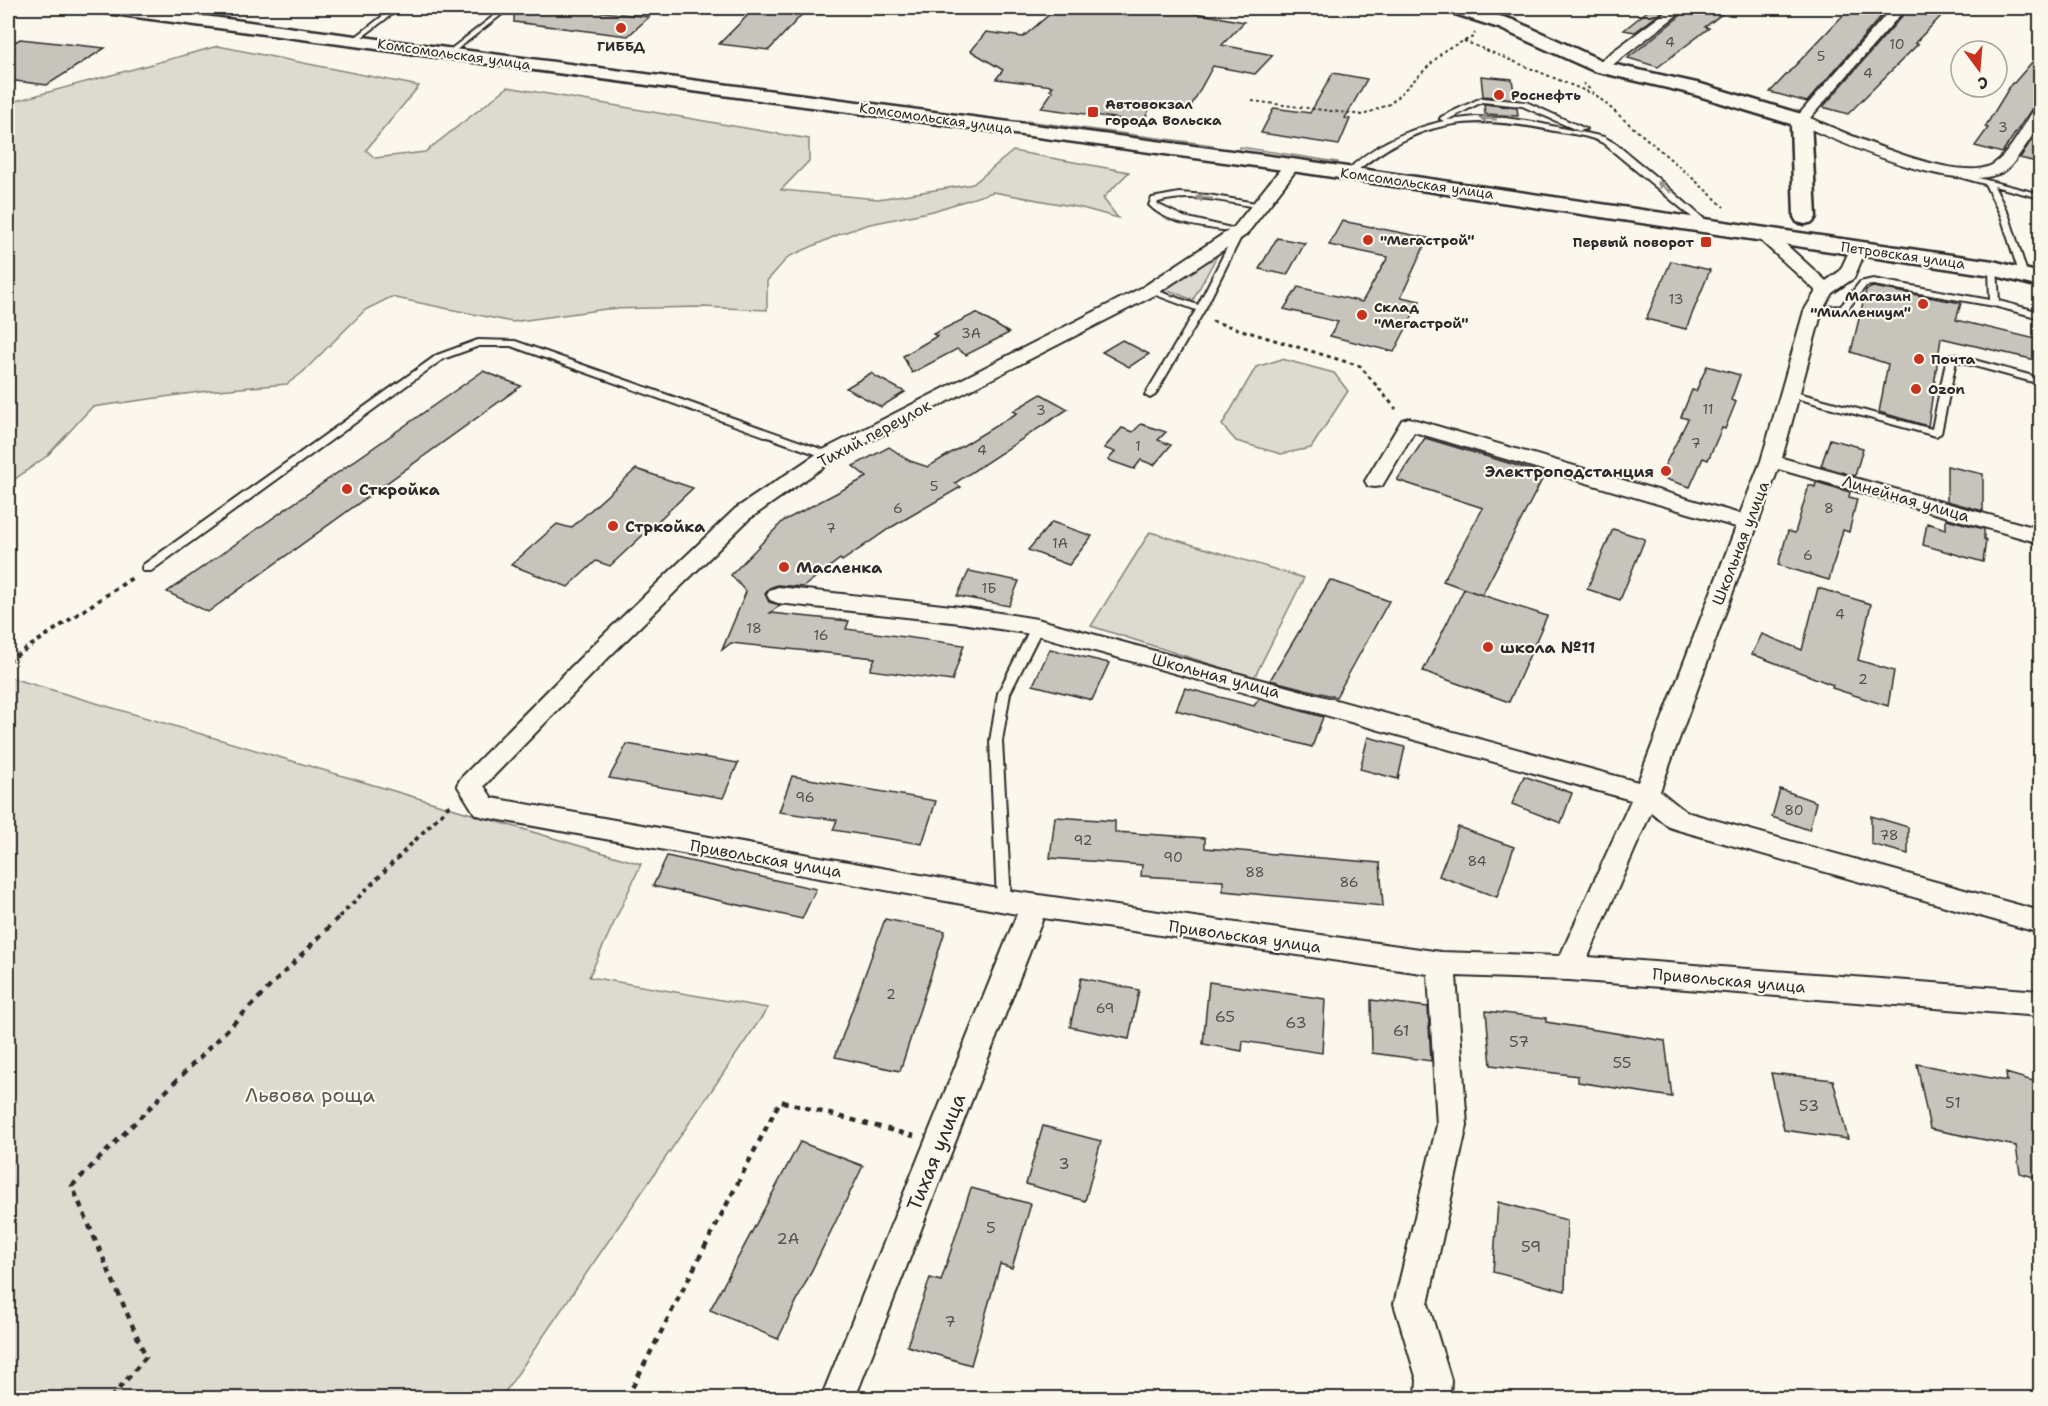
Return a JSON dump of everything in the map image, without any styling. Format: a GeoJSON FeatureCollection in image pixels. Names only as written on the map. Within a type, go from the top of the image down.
{"type":"FeatureCollection","features":[{"type":"Feature","properties":{"kind":"main road","name":"Комсомольская улица"},"geometry":{"type":"LineString","coordinates":[[106,8],[1292,165],[1758,233]]}},
{"type":"Feature","properties":{"kind":"main road"},"geometry":{"type":"LineString","coordinates":[[1460,9],[1506,24],[1602,67],[1656,78],[1801,120],[1805,217]]}},
{"type":"Feature","properties":{"kind":"main road"},"geometry":{"type":"LineString","coordinates":[[1758,233],[1794,226],[1805,217]]}},
{"type":"Feature","properties":{"kind":"main road"},"geometry":{"type":"LineString","coordinates":[[1805,217],[1818,227],[1858,249]]}},
{"type":"Feature","properties":{"kind":"main road","name":"Петровская улица"},"geometry":{"type":"LineString","coordinates":[[1758,233],[1993,268],[2032,278]]}},
{"type":"Feature","properties":{"kind":"street"},"geometry":{"type":"LineString","coordinates":[[1602,67],[1679,8]]}},
{"type":"Feature","properties":{"kind":"street"},"geometry":{"type":"LineString","coordinates":[[1899,8],[1801,120],[1896,157],[1966,176],[1992,176],[2019,144],[2040,111]]}},
{"type":"Feature","properties":{"kind":"street","name":"Тихий переулок"},"geometry":{"type":"LineString","coordinates":[[470,785],[601,651],[742,514],[828,455],[1149,291],[1240,231],[1262,206],[1292,165]]}},
{"type":"Feature","properties":{"kind":"street"},"geometry":{"type":"LineString","coordinates":[[1758,233],[1825,290],[1848,274],[1858,249]]}},
{"type":"Feature","properties":{"kind":"street","name":"Школьная улица"},"geometry":{"type":"LineString","coordinates":[[1569,968],[1646,794],[1771,461],[1813,311],[1825,290]]}},
{"type":"Feature","properties":{"kind":"street"},"geometry":{"type":"LineString","coordinates":[[1375,481],[1409,424],[1746,524]]}},
{"type":"Feature","properties":{"kind":"street","name":"Линейная улица"},"geometry":{"type":"LineString","coordinates":[[1771,461],[2040,536]]}},
{"type":"Feature","properties":{"kind":"street","name":"Школьная улица"},"geometry":{"type":"LineString","coordinates":[[778,595],[961,615],[1037,627],[1646,794],[1678,820],[2040,922]]}},
{"type":"Feature","properties":{"kind":"street","name":"Привольская улица"},"geometry":{"type":"LineString","coordinates":[[470,785],[484,807],[1019,904],[1441,964],[1569,968],[2040,1004]]}},
{"type":"Feature","properties":{"kind":"street","name":"Тихая улица"},"geometry":{"type":"LineString","coordinates":[[838,1398],[940,1142],[1019,904]]}},
{"type":"Feature","properties":{"kind":"street"},"geometry":{"type":"LineString","coordinates":[[1434,1398],[1434,1380],[1411,1304],[1452,1125],[1441,964]]}},
{"type":"Feature","properties":{"kind":"lane"},"geometry":{"type":"LineString","coordinates":[[355,40],[397,8]]}},
{"type":"Feature","properties":{"kind":"lane"},"geometry":{"type":"LineString","coordinates":[[448,53],[507,8]]}},
{"type":"Feature","properties":{"kind":"lane"},"geometry":{"type":"LineString","coordinates":[[1349,173],[1368,154],[1382,145],[1422,129],[1481,100],[1523,104],[1604,140],[1674,195],[1708,226]]}},
{"type":"Feature","properties":{"kind":"lane"},"geometry":{"type":"LineString","coordinates":[[1422,129],[1478,118],[1529,122],[1604,140]]}},
{"type":"Feature","properties":{"kind":"lane"},"geometry":{"type":"LineString","coordinates":[[1992,176],[2040,196]]}},
{"type":"Feature","properties":{"kind":"lane"},"geometry":{"type":"LineString","coordinates":[[1992,176],[2005,216],[2032,278]]}},
{"type":"Feature","properties":{"kind":"lane"},"geometry":{"type":"LineString","coordinates":[[1150,395],[1199,313],[1240,231],[1175,216],[1157,209],[1153,205],[1155,200],[1177,196],[1262,206]]}},
{"type":"Feature","properties":{"kind":"lane"},"geometry":{"type":"LineString","coordinates":[[1993,268],[1995,303]]}},
{"type":"Feature","properties":{"kind":"lane"},"geometry":{"type":"LineString","coordinates":[[1848,274],[1874,282],[1995,303],[2040,315]]}},
{"type":"Feature","properties":{"kind":"lane"},"geometry":{"type":"LineString","coordinates":[[1813,311],[1844,308],[1863,284],[1874,282]]}},
{"type":"Feature","properties":{"kind":"lane"},"geometry":{"type":"LineString","coordinates":[[1149,291],[1199,313]]}},
{"type":"Feature","properties":{"kind":"lane"},"geometry":{"type":"LineString","coordinates":[[147,568],[440,357],[478,343],[512,343],[828,455]]}},
{"type":"Feature","properties":{"kind":"lane"},"geometry":{"type":"LineString","coordinates":[[1791,394],[1936,433],[1952,357],[2040,381]]}},
{"type":"Feature","properties":{"kind":"lane"},"geometry":{"type":"LineString","coordinates":[[1019,904],[996,741],[1004,693],[1037,627]]}},
{"type":"Feature","properties":{"kind":"path"},"geometry":{"type":"LineString","coordinates":[[1252,101],[1363,115],[1377,112],[1400,99],[1444,49],[1473,37],[1478,28],[1460,9]]}},
{"type":"Feature","properties":{"kind":"path"},"geometry":{"type":"LineString","coordinates":[[1464,40],[1597,95]]}},
{"type":"Feature","properties":{"kind":"path"},"geometry":{"type":"LineString","coordinates":[[1577,77],[1629,126],[1758,233]]}},
{"type":"Feature","properties":{"kind":"path"},"geometry":{"type":"LineString","coordinates":[[1199,313],[1360,366],[1409,424]]}},
{"type":"Feature","properties":{"kind":"path"},"geometry":{"type":"LineString","coordinates":[[8,661],[147,568]]}},
{"type":"Feature","properties":{"kind":"path"},"geometry":{"type":"LineString","coordinates":[[111,1398],[146,1357],[72,1186],[470,785]]}},
{"type":"Feature","properties":{"kind":"path"},"geometry":{"type":"LineString","coordinates":[[627,1398],[780,1101],[940,1142]]}},
{"type":"Feature","properties":{"kind":"green space"},"geometry":{"type":"Polygon","coordinates":[[[218,46],[419,86],[366,150],[375,158],[425,152],[508,87],[809,139],[809,161],[781,190],[878,199],[973,184],[1013,151],[1129,172],[1103,198],[1118,218],[1082,208],[993,192],[933,211],[866,225],[840,234],[788,257],[767,281],[767,310],[702,307],[606,309],[512,322],[391,297],[365,310],[302,373],[287,384],[207,391],[92,407],[47,456],[8,484],[8,103],[218,46]]]}},
{"type":"Feature","properties":{"kind":"green space"},"geometry":{"type":"Polygon","coordinates":[[[1026,121],[1212,145],[1211,149],[1024,125],[1026,121]]]}},
{"type":"Feature","properties":{"kind":"green space"},"geometry":{"type":"Polygon","coordinates":[[[1240,147],[1338,162],[1336,167],[1237,152],[1240,147]]]}},
{"type":"Feature","properties":{"kind":"green space"},"geometry":{"type":"Polygon","coordinates":[[[1218,254],[1193,300],[1163,288],[1218,254]]]}},
{"type":"Feature","properties":{"kind":"green space"},"geometry":{"type":"Polygon","coordinates":[[[1282,359],[1334,373],[1348,391],[1311,448],[1281,454],[1236,441],[1222,425],[1256,367],[1282,359]]]}},
{"type":"Feature","properties":{"kind":"green space"},"geometry":{"type":"Polygon","coordinates":[[[1150,532],[1304,578],[1254,678],[1091,626],[1150,532]]]}},
{"type":"Feature","properties":{"kind":"green space","name":"Львова роща"},"geometry":{"type":"Polygon","coordinates":[[[8,677],[641,864],[589,977],[768,1008],[501,1398],[8,1398],[8,677]]]}},
{"type":"Feature","properties":{"kind":"building"},"geometry":{"type":"Polygon","coordinates":[[[514,8],[567,8],[649,17],[628,36],[514,22],[514,8]]]}},
{"type":"Feature","properties":{"kind":"building"},"geometry":{"type":"Polygon","coordinates":[[[755,8],[808,8],[769,50],[719,44],[755,8]]]}},
{"type":"Feature","properties":{"kind":"building"},"geometry":{"type":"Polygon","coordinates":[[[1057,8],[1169,8],[1244,22],[1222,45],[1273,55],[1255,74],[1213,66],[1189,110],[1152,104],[1143,122],[1041,108],[1053,91],[1050,90],[1053,86],[996,79],[1003,70],[971,51],[986,32],[1023,37],[1057,8]]]}},
{"type":"Feature","properties":{"kind":"building"},"geometry":{"type":"Polygon","coordinates":[[[1690,8],[1730,8],[1705,27],[1709,28],[1658,67],[1628,58],[1690,8]]]}},
{"type":"Feature","properties":{"kind":"building"},"geometry":{"type":"Polygon","coordinates":[[[1850,8],[1884,13],[1807,102],[1770,92],[1850,8]]]}},
{"type":"Feature","properties":{"kind":"building"},"geometry":{"type":"Polygon","coordinates":[[[1909,8],[1923,8],[1944,13],[1915,43],[1918,44],[1848,114],[1823,107],[1909,8]]]}},
{"type":"Feature","properties":{"kind":"building"},"geometry":{"type":"Polygon","coordinates":[[[1650,9],[1662,12],[1635,32],[1624,30],[1650,9]]]}},
{"type":"Feature","properties":{"kind":"building"},"geometry":{"type":"Polygon","coordinates":[[[20,39],[105,48],[47,85],[8,80],[8,46],[20,39]]]}},
{"type":"Feature","properties":{"kind":"building"},"geometry":{"type":"Polygon","coordinates":[[[2040,53],[2040,105],[2033,107],[2002,153],[1975,146],[1988,128],[1985,127],[2002,99],[2009,99],[2009,88],[2040,53]]]}},
{"type":"Feature","properties":{"kind":"building"},"geometry":{"type":"Polygon","coordinates":[[[1333,73],[1367,79],[1345,118],[1350,119],[1339,145],[1261,133],[1274,108],[1310,113],[1333,73]]]}},
{"type":"Feature","properties":{"kind":"building"},"geometry":{"type":"Polygon","coordinates":[[[1481,76],[1512,79],[1515,99],[1483,96],[1481,76]]]}},
{"type":"Feature","properties":{"kind":"building"},"geometry":{"type":"Polygon","coordinates":[[[1484,104],[1517,108],[1518,116],[1485,114],[1484,104]]]}},
{"type":"Feature","properties":{"kind":"building"},"geometry":{"type":"Polygon","coordinates":[[[2040,121],[2040,163],[2020,158],[2035,134],[2040,121]]]}},
{"type":"Feature","properties":{"kind":"building"},"geometry":{"type":"Polygon","coordinates":[[[1342,221],[1428,238],[1401,297],[1420,301],[1394,352],[1330,336],[1338,322],[1284,309],[1298,287],[1362,302],[1388,257],[1329,245],[1342,221]]]}},
{"type":"Feature","properties":{"kind":"building"},"geometry":{"type":"Polygon","coordinates":[[[1277,238],[1305,243],[1287,275],[1259,269],[1277,238]]]}},
{"type":"Feature","properties":{"kind":"building"},"geometry":{"type":"Polygon","coordinates":[[[1671,261],[1710,270],[1686,329],[1646,319],[1671,261]]]}},
{"type":"Feature","properties":{"kind":"building"},"geometry":{"type":"Polygon","coordinates":[[[1873,287],[1961,303],[1956,320],[2040,340],[2040,361],[1941,338],[1928,426],[1879,412],[1888,364],[1851,352],[1866,290],[1873,287]]]}},
{"type":"Feature","properties":{"kind":"building"},"geometry":{"type":"Polygon","coordinates":[[[976,313],[1009,333],[966,355],[957,349],[912,373],[903,356],[937,336],[933,334],[976,313]]]}},
{"type":"Feature","properties":{"kind":"building"},"geometry":{"type":"Polygon","coordinates":[[[1122,340],[1149,354],[1129,367],[1102,352],[1122,340]]]}},
{"type":"Feature","properties":{"kind":"building"},"geometry":{"type":"Polygon","coordinates":[[[1707,366],[1740,375],[1731,400],[1736,402],[1725,429],[1722,428],[1708,460],[1703,458],[1690,487],[1659,477],[1688,419],[1681,417],[1692,390],[1696,391],[1707,366]]]}},
{"type":"Feature","properties":{"kind":"building","name":"Сткройка"},"geometry":{"type":"Polygon","coordinates":[[[483,371],[521,386],[208,612],[167,592],[483,371]]]}},
{"type":"Feature","properties":{"kind":"building"},"geometry":{"type":"Polygon","coordinates":[[[871,373],[905,392],[881,407],[846,388],[871,373]]]}},
{"type":"Feature","properties":{"kind":"building"},"geometry":{"type":"Polygon","coordinates":[[[1041,394],[1068,409],[955,483],[961,487],[890,528],[842,561],[840,559],[803,587],[777,585],[769,588],[765,594],[769,602],[780,605],[770,613],[849,621],[846,629],[964,645],[952,681],[870,670],[875,658],[731,643],[722,650],[746,592],[731,575],[783,521],[867,477],[853,466],[889,447],[910,461],[928,467],[1017,413],[1013,411],[1041,394]]]}},
{"type":"Feature","properties":{"kind":"building"},"geometry":{"type":"Polygon","coordinates":[[[1141,424],[1166,432],[1158,440],[1171,445],[1154,465],[1141,460],[1134,469],[1108,460],[1115,452],[1104,448],[1122,428],[1133,432],[1141,424]]]}},
{"type":"Feature","properties":{"kind":"building"},"geometry":{"type":"Polygon","coordinates":[[[1425,438],[1545,474],[1482,595],[1443,581],[1483,508],[1397,480],[1425,438]]]}},
{"type":"Feature","properties":{"kind":"building"},"geometry":{"type":"Polygon","coordinates":[[[1830,439],[1863,448],[1855,476],[1821,466],[1830,439]]]}},
{"type":"Feature","properties":{"kind":"building"},"geometry":{"type":"Polygon","coordinates":[[[1947,466],[1983,474],[1983,511],[1947,501],[1947,466]]]}},
{"type":"Feature","properties":{"kind":"building","name":"Стркойка"},"geometry":{"type":"Polygon","coordinates":[[[636,469],[693,488],[610,566],[596,561],[568,587],[511,565],[557,524],[571,528],[636,469]]]}},
{"type":"Feature","properties":{"kind":"building"},"geometry":{"type":"Polygon","coordinates":[[[1816,482],[1850,492],[1849,497],[1857,499],[1849,532],[1843,530],[1829,580],[1778,565],[1788,531],[1795,533],[1809,485],[1815,487],[1816,482]]]}},
{"type":"Feature","properties":{"kind":"building"},"geometry":{"type":"Polygon","coordinates":[[[1946,519],[1984,529],[1986,540],[1983,562],[1923,545],[1927,523],[1946,529],[1946,519]]]}},
{"type":"Feature","properties":{"kind":"building"},"geometry":{"type":"Polygon","coordinates":[[[1052,522],[1092,536],[1069,565],[1028,550],[1052,522]]]}},
{"type":"Feature","properties":{"kind":"building"},"geometry":{"type":"Polygon","coordinates":[[[1613,529],[1645,539],[1620,600],[1587,589],[1613,529]]]}},
{"type":"Feature","properties":{"kind":"building"},"geometry":{"type":"Polygon","coordinates":[[[969,571],[1019,581],[1009,606],[957,596],[969,571]]]}},
{"type":"Feature","properties":{"kind":"building"},"geometry":{"type":"Polygon","coordinates":[[[1330,580],[1389,601],[1336,697],[1270,680],[1330,580]]]}},
{"type":"Feature","properties":{"kind":"building"},"geometry":{"type":"Polygon","coordinates":[[[1818,588],[1871,604],[1858,660],[1894,671],[1888,706],[1832,688],[1833,685],[1752,654],[1762,634],[1802,650],[1818,588]]]}},
{"type":"Feature","properties":{"kind":"building"},"geometry":{"type":"Polygon","coordinates":[[[1464,589],[1547,616],[1509,702],[1423,671],[1464,589]]]}},
{"type":"Feature","properties":{"kind":"building"},"geometry":{"type":"Polygon","coordinates":[[[1050,649],[1109,663],[1092,700],[1033,685],[1050,649]]]}},
{"type":"Feature","properties":{"kind":"building"},"geometry":{"type":"Polygon","coordinates":[[[1185,688],[1254,706],[1259,699],[1323,717],[1312,747],[1176,710],[1185,688]]]}},
{"type":"Feature","properties":{"kind":"building"},"geometry":{"type":"Polygon","coordinates":[[[1368,737],[1405,747],[1398,779],[1360,769],[1368,737]]]}},
{"type":"Feature","properties":{"kind":"building"},"geometry":{"type":"Polygon","coordinates":[[[627,744],[738,763],[723,798],[609,778],[627,744]]]}},
{"type":"Feature","properties":{"kind":"building"},"geometry":{"type":"Polygon","coordinates":[[[792,776],[936,801],[922,844],[833,830],[837,820],[779,812],[792,776]]]}},
{"type":"Feature","properties":{"kind":"building"},"geometry":{"type":"Polygon","coordinates":[[[1524,776],[1572,793],[1561,823],[1512,804],[1524,776]]]}},
{"type":"Feature","properties":{"kind":"building"},"geometry":{"type":"Polygon","coordinates":[[[1780,789],[1816,802],[1809,830],[1772,817],[1780,789]]]}},
{"type":"Feature","properties":{"kind":"building"},"geometry":{"type":"Polygon","coordinates":[[[1871,816],[1908,827],[1908,854],[1871,844],[1871,816]]]}},
{"type":"Feature","properties":{"kind":"building"},"geometry":{"type":"Polygon","coordinates":[[[1055,817],[1115,821],[1115,832],[1205,838],[1205,848],[1380,863],[1383,906],[1223,891],[1223,881],[1141,876],[1142,865],[1050,858],[1055,817]]]}},
{"type":"Feature","properties":{"kind":"building"},"geometry":{"type":"Polygon","coordinates":[[[1458,827],[1514,847],[1497,897],[1439,876],[1458,827]]]}},
{"type":"Feature","properties":{"kind":"building"},"geometry":{"type":"Polygon","coordinates":[[[667,856],[816,889],[802,919],[653,886],[667,856]]]}},
{"type":"Feature","properties":{"kind":"building"},"geometry":{"type":"Polygon","coordinates":[[[885,919],[945,931],[900,1071],[835,1057],[885,919]]]}},
{"type":"Feature","properties":{"kind":"building"},"geometry":{"type":"Polygon","coordinates":[[[1081,978],[1139,990],[1129,1039],[1070,1027],[1081,978]]]}},
{"type":"Feature","properties":{"kind":"building"},"geometry":{"type":"Polygon","coordinates":[[[1209,982],[1325,999],[1322,1053],[1243,1041],[1242,1051],[1203,1044],[1209,982]]]}},
{"type":"Feature","properties":{"kind":"building"},"geometry":{"type":"Polygon","coordinates":[[[1371,1000],[1428,1007],[1431,1061],[1372,1053],[1371,1000]]]}},
{"type":"Feature","properties":{"kind":"building"},"geometry":{"type":"Polygon","coordinates":[[[1486,1011],[1546,1018],[1546,1022],[1665,1041],[1672,1097],[1578,1082],[1578,1076],[1491,1065],[1486,1011]]]}},
{"type":"Feature","properties":{"kind":"building"},"geometry":{"type":"Polygon","coordinates":[[[1917,1064],[2007,1081],[2006,1073],[2040,1083],[2040,1179],[2020,1173],[2016,1146],[1930,1129],[1917,1064]]]}},
{"type":"Feature","properties":{"kind":"building"},"geometry":{"type":"Polygon","coordinates":[[[1771,1073],[1833,1080],[1848,1139],[1784,1130],[1771,1073]]]}},
{"type":"Feature","properties":{"kind":"building"},"geometry":{"type":"Polygon","coordinates":[[[1043,1126],[1101,1141],[1085,1201],[1026,1184],[1043,1126]]]}},
{"type":"Feature","properties":{"kind":"building"},"geometry":{"type":"Polygon","coordinates":[[[800,1142],[863,1166],[778,1339],[710,1310],[800,1142]]]}},
{"type":"Feature","properties":{"kind":"building"},"geometry":{"type":"Polygon","coordinates":[[[971,1188],[1031,1204],[1012,1268],[1000,1264],[971,1365],[907,1346],[930,1278],[941,1281],[971,1188]]]}},
{"type":"Feature","properties":{"kind":"building"},"geometry":{"type":"Polygon","coordinates":[[[1498,1202],[1567,1220],[1565,1291],[1493,1272],[1498,1202]]]}},
{"type":"Feature","properties":{"kind":"place","name":"ГИББД"},"geometry":{"type":"Point","coordinates":[621,28]}},
{"type":"Feature","properties":{"kind":"place","name":"Роснефть"},"geometry":{"type":"Point","coordinates":[1499,95]}},
{"type":"Feature","properties":{"kind":"place","name":"Автовокзал города Вольска"},"geometry":{"type":"Point","coordinates":[1093,112]}},
{"type":"Feature","properties":{"kind":"place","name":"\"Мегастрой\""},"geometry":{"type":"Point","coordinates":[1368,240]}},
{"type":"Feature","properties":{"kind":"place","name":"Первый поворот"},"geometry":{"type":"Point","coordinates":[1706,242]}},
{"type":"Feature","properties":{"kind":"place","name":"Магазин \"Миллениум\""},"geometry":{"type":"Point","coordinates":[1923,304]}},
{"type":"Feature","properties":{"kind":"place","name":"Склад \"Мегастрой\""},"geometry":{"type":"Point","coordinates":[1362,315]}},
{"type":"Feature","properties":{"kind":"place","name":"Почта"},"geometry":{"type":"Point","coordinates":[1919,359]}},
{"type":"Feature","properties":{"kind":"place","name":"Ozon"},"geometry":{"type":"Point","coordinates":[1916,389]}},
{"type":"Feature","properties":{"kind":"place","name":"Электроподстанция"},"geometry":{"type":"Point","coordinates":[1666,471]}},
{"type":"Feature","properties":{"kind":"place","name":"Сткройка"},"geometry":{"type":"Point","coordinates":[347,489]}},
{"type":"Feature","properties":{"kind":"place","name":"Стркойка"},"geometry":{"type":"Point","coordinates":[613,526]}},
{"type":"Feature","properties":{"kind":"place","name":"Масленка"},"geometry":{"type":"Point","coordinates":[784,567]}},
{"type":"Feature","properties":{"kind":"place","name":"школа №11"},"geometry":{"type":"Point","coordinates":[1488,647]}}]}
